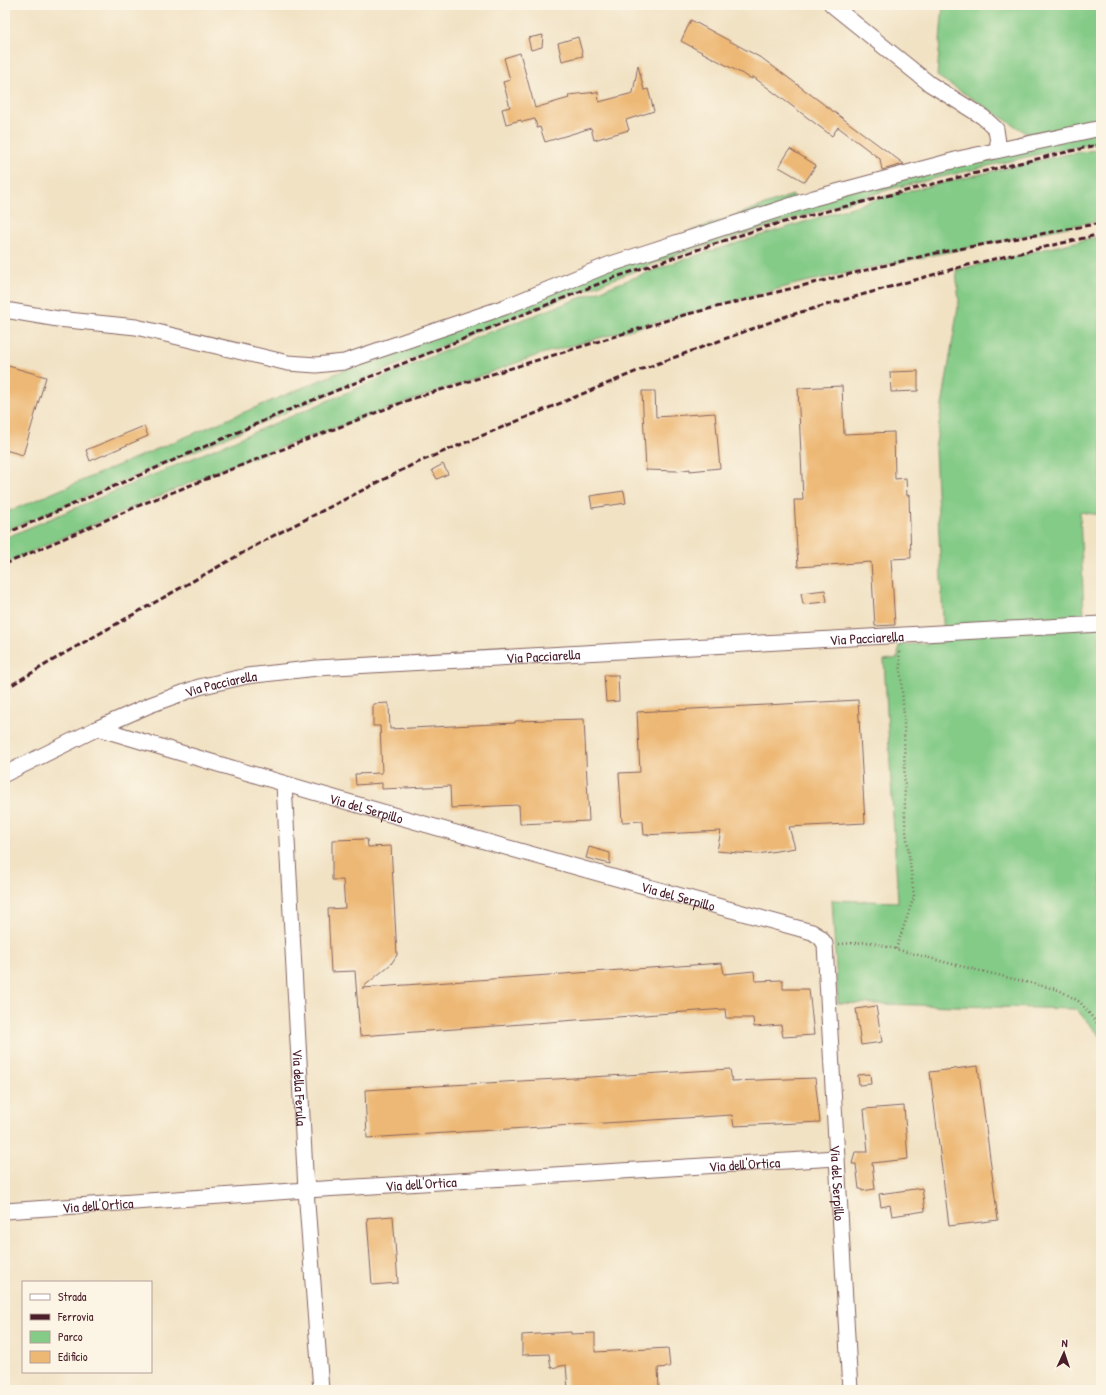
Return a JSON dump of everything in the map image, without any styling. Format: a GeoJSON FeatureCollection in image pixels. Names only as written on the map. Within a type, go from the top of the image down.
{"type":"FeatureCollection","features":[{"type":"Feature","properties":{"kind":"street"},"geometry":{"type":"LineString","coordinates":[[832,5],[930,84],[984,117],[996,129],[999,150]]}},
{"type":"Feature","properties":{"kind":"street"},"geometry":{"type":"LineString","coordinates":[[5,310],[58,319],[136,327],[288,363],[316,365],[344,362],[505,307],[608,265],[814,198],[963,158],[1101,128]]}},
{"type":"Feature","properties":{"kind":"street","name":"Via Pacciarella"},"geometry":{"type":"LineString","coordinates":[[5,774],[98,728],[150,705],[199,687],[247,676],[325,668],[1101,624]]}},
{"type":"Feature","properties":{"kind":"street","name":"Via del Serpillo"},"geometry":{"type":"LineString","coordinates":[[98,728],[284,784],[568,866],[812,932],[820,937],[825,944],[850,1390]]}},
{"type":"Feature","properties":{"kind":"street","name":"Via della Ferula"},"geometry":{"type":"LineString","coordinates":[[284,784],[306,1190],[320,1390]]}},
{"type":"Feature","properties":{"kind":"street","name":"Via dell'Ortica"},"geometry":{"type":"LineString","coordinates":[[5,1211],[306,1190],[837,1158]]}},
{"type":"Feature","properties":{"kind":"path"},"geometry":{"type":"LineString","coordinates":[[896,949],[914,897],[905,822],[904,716],[898,635]]}},
{"type":"Feature","properties":{"kind":"path"},"geometry":{"type":"LineString","coordinates":[[825,944],[869,942],[1060,990],[1080,1002],[1101,1028]]}},
{"type":"Feature","properties":{"kind":"green space"},"geometry":{"type":"Polygon","coordinates":[[[943,5],[1101,5],[1101,143],[1061,149],[890,189],[674,256],[485,328],[5,531],[5,513],[589,267],[793,195],[799,202],[1031,136],[937,76],[943,5]]]}},
{"type":"Feature","properties":{"kind":"green space"},"geometry":{"type":"Polygon","coordinates":[[[1101,149],[1101,220],[800,283],[541,354],[229,466],[5,563],[5,538],[487,333],[676,262],[891,195],[1063,155],[1101,149]]]}},
{"type":"Feature","properties":{"kind":"green space"},"geometry":{"type":"Polygon","coordinates":[[[1101,236],[1101,515],[1080,512],[1084,618],[1101,617],[1101,1037],[1076,1009],[838,1003],[832,900],[898,902],[884,660],[898,658],[899,645],[944,642],[935,449],[959,301],[956,270],[1101,236]]]}},
{"type":"Feature","properties":{"kind":"building"},"geometry":{"type":"Polygon","coordinates":[[[691,20],[763,59],[904,164],[882,170],[880,159],[838,127],[832,136],[752,76],[752,79],[681,41],[691,20]]]}},
{"type":"Feature","properties":{"kind":"building"},"geometry":{"type":"Polygon","coordinates":[[[543,35],[542,47],[531,50],[528,38],[543,35]]]}},
{"type":"Feature","properties":{"kind":"building"},"geometry":{"type":"Polygon","coordinates":[[[578,37],[583,56],[562,61],[558,43],[578,37]]]}},
{"type":"Feature","properties":{"kind":"building"},"geometry":{"type":"Polygon","coordinates":[[[520,53],[535,108],[569,98],[568,95],[598,92],[599,102],[633,93],[638,65],[644,90],[648,89],[654,111],[626,120],[629,130],[594,140],[591,128],[545,142],[540,127],[537,128],[535,119],[522,122],[521,120],[506,124],[502,109],[510,107],[503,82],[510,80],[504,58],[520,53]]]}},
{"type":"Feature","properties":{"kind":"building"},"geometry":{"type":"Polygon","coordinates":[[[790,149],[816,165],[805,182],[779,167],[790,149]]]}},
{"type":"Feature","properties":{"kind":"building"},"geometry":{"type":"Polygon","coordinates":[[[5,365],[46,377],[23,455],[5,450],[5,365]]]}},
{"type":"Feature","properties":{"kind":"building"},"geometry":{"type":"Polygon","coordinates":[[[918,371],[918,391],[891,392],[890,372],[918,371]]]}},
{"type":"Feature","properties":{"kind":"building"},"geometry":{"type":"Polygon","coordinates":[[[842,386],[844,434],[894,432],[895,479],[906,478],[907,496],[909,495],[911,558],[891,559],[895,625],[875,626],[871,562],[798,567],[794,500],[803,500],[798,388],[842,386]]]}},
{"type":"Feature","properties":{"kind":"building"},"geometry":{"type":"Polygon","coordinates":[[[642,391],[655,391],[656,417],[715,413],[720,468],[690,471],[690,469],[677,471],[646,470],[642,391]]]}},
{"type":"Feature","properties":{"kind":"building"},"geometry":{"type":"Polygon","coordinates":[[[144,426],[148,436],[90,461],[86,450],[144,426]]]}},
{"type":"Feature","properties":{"kind":"building"},"geometry":{"type":"Polygon","coordinates":[[[443,464],[448,474],[437,479],[432,470],[443,464]]]}},
{"type":"Feature","properties":{"kind":"building"},"geometry":{"type":"Polygon","coordinates":[[[624,491],[626,503],[592,508],[590,496],[624,491]]]}},
{"type":"Feature","properties":{"kind":"building"},"geometry":{"type":"Polygon","coordinates":[[[825,590],[827,602],[803,604],[801,593],[825,590]]]}},
{"type":"Feature","properties":{"kind":"building"},"geometry":{"type":"Polygon","coordinates":[[[604,675],[618,675],[619,701],[606,702],[604,675]]]}},
{"type":"Feature","properties":{"kind":"building"},"geometry":{"type":"Polygon","coordinates":[[[858,700],[865,823],[789,827],[795,848],[758,854],[717,851],[721,831],[644,835],[643,821],[622,822],[619,773],[640,772],[637,712],[858,700]]]}},
{"type":"Feature","properties":{"kind":"building"},"geometry":{"type":"Polygon","coordinates":[[[388,703],[390,729],[515,723],[515,721],[584,719],[589,821],[520,824],[519,805],[451,808],[450,786],[382,789],[382,783],[356,785],[355,774],[382,773],[380,726],[373,726],[373,704],[388,703]]]}},
{"type":"Feature","properties":{"kind":"building"},"geometry":{"type":"Polygon","coordinates":[[[367,839],[368,847],[391,846],[397,955],[391,964],[362,988],[722,963],[724,974],[754,971],[755,981],[783,980],[783,989],[809,989],[814,1035],[783,1037],[781,1025],[754,1027],[753,1018],[726,1018],[725,1009],[360,1036],[355,971],[331,972],[328,909],[345,908],[343,880],[332,880],[332,840],[367,839]]]}},
{"type":"Feature","properties":{"kind":"building"},"geometry":{"type":"Polygon","coordinates":[[[589,847],[610,853],[610,864],[586,858],[589,847]]]}},
{"type":"Feature","properties":{"kind":"building"},"geometry":{"type":"Polygon","coordinates":[[[876,1006],[882,1042],[861,1045],[856,1009],[876,1006]]]}},
{"type":"Feature","properties":{"kind":"building"},"geometry":{"type":"Polygon","coordinates":[[[978,1066],[998,1220],[949,1226],[930,1072],[978,1066]]]}},
{"type":"Feature","properties":{"kind":"building"},"geometry":{"type":"Polygon","coordinates":[[[730,1069],[732,1081],[815,1078],[820,1122],[734,1126],[732,1115],[367,1138],[365,1090],[730,1069]]]}},
{"type":"Feature","properties":{"kind":"building"},"geometry":{"type":"Polygon","coordinates":[[[870,1074],[871,1084],[859,1085],[858,1075],[870,1074]]]}},
{"type":"Feature","properties":{"kind":"building"},"geometry":{"type":"Polygon","coordinates":[[[904,1106],[908,1159],[872,1163],[875,1189],[862,1191],[859,1189],[856,1164],[852,1164],[855,1152],[868,1152],[864,1109],[904,1106]]]}},
{"type":"Feature","properties":{"kind":"building"},"geometry":{"type":"Polygon","coordinates":[[[922,1188],[925,1211],[892,1216],[890,1205],[881,1207],[879,1194],[922,1188]]]}},
{"type":"Feature","properties":{"kind":"building"},"geometry":{"type":"Polygon","coordinates":[[[393,1216],[398,1283],[372,1285],[367,1218],[393,1216]]]}},
{"type":"Feature","properties":{"kind":"building"},"geometry":{"type":"Polygon","coordinates":[[[571,1332],[571,1334],[595,1333],[595,1352],[668,1348],[670,1367],[658,1368],[659,1388],[627,1390],[568,1390],[566,1365],[551,1368],[549,1354],[522,1355],[522,1335],[571,1332]]]}},
{"type":"Feature","properties":{"kind":"railway"},"geometry":{"type":"LineString","coordinates":[[5,534],[286,411],[613,278],[765,227],[968,175],[1101,144]]}},
{"type":"Feature","properties":{"kind":"railway"},"geometry":{"type":"LineString","coordinates":[[5,564],[145,503],[411,399],[684,315],[931,254],[1101,223]]}},
{"type":"Feature","properties":{"kind":"railway"},"geometry":{"type":"LineString","coordinates":[[5,689],[65,653],[271,537],[414,464],[640,370],[787,316],[964,266],[1101,234]]}}]}
